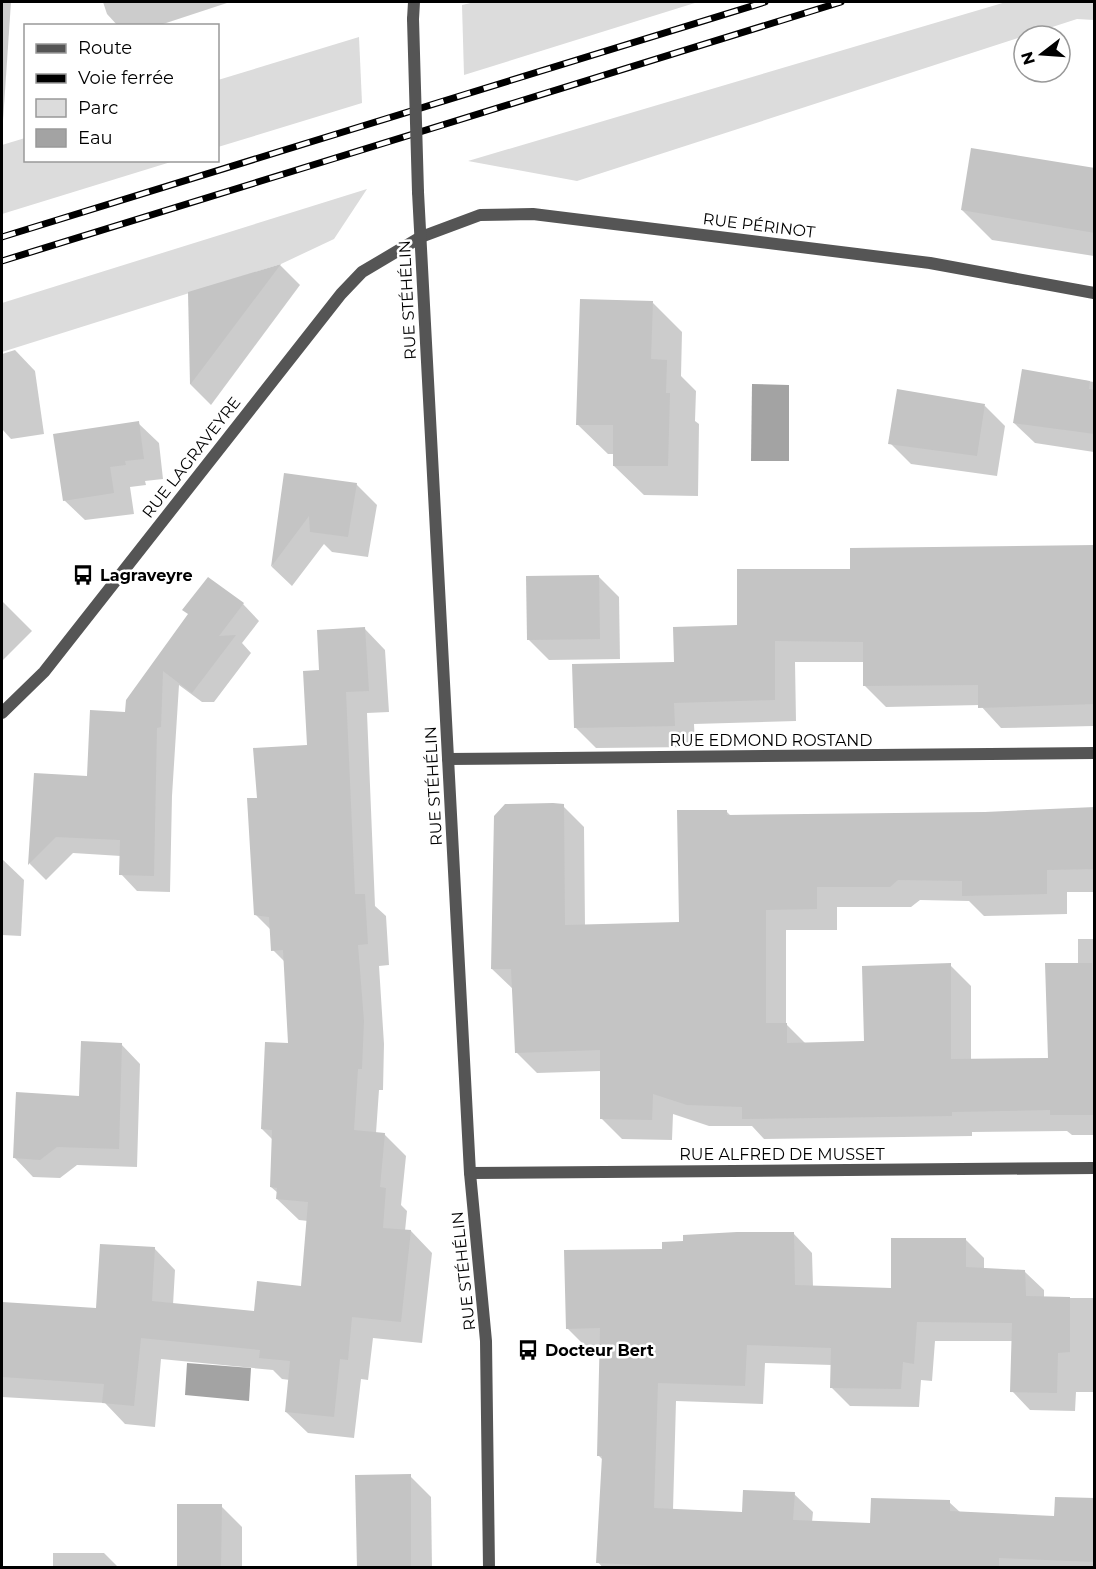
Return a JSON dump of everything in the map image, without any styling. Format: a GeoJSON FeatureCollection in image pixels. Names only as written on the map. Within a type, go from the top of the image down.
{"type":"FeatureCollection","features":[{"type":"Feature","properties":{"kind":"street","name":"RUE STÉHÉLIN"},"geometry":{"type":"LineString","coordinates":[[414,2],[418,192],[470,1173],[486,1341],[489,1568]]}},
{"type":"Feature","properties":{"kind":"street","name":"RUE PÉRINOT"},"geometry":{"type":"LineString","coordinates":[[421,237],[480,215],[533,214],[930,263],[1095,293]]}},
{"type":"Feature","properties":{"kind":"street","name":"RUE LAGRAVEYRE"},"geometry":{"type":"LineString","coordinates":[[2,713],[44,672],[341,294],[362,272],[421,237]]}},
{"type":"Feature","properties":{"kind":"street","name":"RUE EDMOND ROSTAND"},"geometry":{"type":"LineString","coordinates":[[448,759],[1095,753]]}},
{"type":"Feature","properties":{"kind":"street","name":"RUE ALFRED DE MUSSET"},"geometry":{"type":"LineString","coordinates":[[470,1173],[1095,1168]]}},
{"type":"Feature","properties":{"kind":"green space"},"geometry":{"type":"Polygon","coordinates":[[[475,2],[698,2],[464,75],[462,5],[475,2]]]}},
{"type":"Feature","properties":{"kind":"green space"},"geometry":{"type":"Polygon","coordinates":[[[1006,2],[1094,2],[1094,20],[1077,19],[1062,24],[1012,24],[1012,40],[577,181],[468,161],[1006,2]]]}},
{"type":"Feature","properties":{"kind":"green space"},"geometry":{"type":"Polygon","coordinates":[[[359,37],[362,103],[219,147],[219,80],[359,37]]]}},
{"type":"Feature","properties":{"kind":"green space"},"geometry":{"type":"Polygon","coordinates":[[[24,138],[24,162],[171,162],[2,214],[2,145],[24,138]]]}},
{"type":"Feature","properties":{"kind":"green space"},"geometry":{"type":"Polygon","coordinates":[[[367,189],[334,239],[281,264],[2,352],[2,303],[367,189]]]}},
{"type":"Feature","properties":{"kind":"water"},"geometry":{"type":"Polygon","coordinates":[[[752,384],[789,385],[789,461],[751,461],[752,384]]]}},
{"type":"Feature","properties":{"kind":"water"},"geometry":{"type":"Polygon","coordinates":[[[187,1363],[251,1368],[249,1401],[185,1395],[187,1363]]]}},
{"type":"Feature","properties":{"kind":"building"},"geometry":{"type":"Polygon","coordinates":[[[971,148],[1095,168],[1095,233],[961,210],[971,148]]]}},
{"type":"Feature","properties":{"kind":"building"},"geometry":{"type":"Polygon","coordinates":[[[281,264],[190,385],[188,292],[281,264]]]}},
{"type":"Feature","properties":{"kind":"building"},"geometry":{"type":"Polygon","coordinates":[[[580,299],[653,301],[651,359],[667,360],[666,393],[670,393],[668,466],[613,466],[613,425],[576,425],[580,299]]]}},
{"type":"Feature","properties":{"kind":"building"},"geometry":{"type":"Polygon","coordinates":[[[1022,369],[1090,381],[1089,389],[1095,390],[1095,434],[1013,423],[1022,369]]]}},
{"type":"Feature","properties":{"kind":"building"},"geometry":{"type":"Polygon","coordinates":[[[897,389],[985,404],[977,456],[888,444],[897,389]]]}},
{"type":"Feature","properties":{"kind":"building"},"geometry":{"type":"Polygon","coordinates":[[[139,421],[144,459],[125,461],[126,465],[110,467],[114,493],[63,501],[53,434],[139,421]]]}},
{"type":"Feature","properties":{"kind":"building"},"geometry":{"type":"Polygon","coordinates":[[[284,473],[357,483],[348,537],[310,532],[309,516],[271,567],[284,473]]]}},
{"type":"Feature","properties":{"kind":"building"},"geometry":{"type":"Polygon","coordinates":[[[1095,545],[1095,704],[978,708],[978,685],[863,686],[863,642],[775,641],[775,700],[674,703],[675,726],[574,728],[572,664],[674,662],[673,627],[737,625],[737,569],[850,569],[850,548],[1095,545]]]}},
{"type":"Feature","properties":{"kind":"building"},"geometry":{"type":"Polygon","coordinates":[[[599,575],[600,639],[527,640],[526,576],[599,575]]]}},
{"type":"Feature","properties":{"kind":"building"},"geometry":{"type":"Polygon","coordinates":[[[208,577],[244,603],[219,636],[236,635],[192,693],[163,671],[161,727],[157,728],[154,876],[119,875],[120,840],[56,837],[28,865],[34,773],[87,776],[90,710],[125,712],[126,700],[188,614],[182,610],[208,577]]]}},
{"type":"Feature","properties":{"kind":"building"},"geometry":{"type":"Polygon","coordinates":[[[365,627],[369,691],[346,692],[355,894],[365,894],[368,944],[358,945],[364,1021],[362,1069],[358,1069],[354,1130],[385,1133],[380,1187],[386,1188],[383,1228],[411,1230],[401,1322],[352,1317],[348,1360],[340,1359],[334,1417],[285,1412],[290,1361],[259,1358],[260,1350],[141,1338],[134,1406],[102,1403],[104,1384],[2,1377],[2,1302],[96,1308],[100,1244],[155,1247],[152,1301],[254,1311],[257,1281],[301,1286],[308,1202],[276,1199],[277,1188],[270,1187],[272,1130],[261,1129],[265,1042],[288,1043],[283,950],[271,951],[269,917],[254,915],[247,798],[257,798],[253,748],[307,745],[303,671],[319,670],[317,630],[365,627]]]}},
{"type":"Feature","properties":{"kind":"building"},"geometry":{"type":"Polygon","coordinates":[[[505,804],[564,804],[565,925],[679,922],[677,810],[727,810],[727,815],[985,812],[1095,807],[1095,869],[1047,870],[1047,894],[962,896],[962,881],[898,880],[890,887],[817,887],[817,909],[766,910],[766,1023],[787,1023],[787,1043],[864,1041],[862,966],[951,963],[951,1059],[1048,1058],[1045,963],[1092,963],[1094,1115],[1050,1115],[1050,1110],[952,1112],[952,1116],[742,1119],[742,1107],[687,1105],[653,1094],[652,1120],[600,1119],[600,1050],[515,1053],[511,969],[491,969],[494,816],[505,804]]]}},
{"type":"Feature","properties":{"kind":"building"},"geometry":{"type":"Polygon","coordinates":[[[81,1041],[122,1043],[119,1149],[57,1147],[40,1160],[13,1158],[16,1092],[79,1096],[81,1041]]]}},
{"type":"Feature","properties":{"kind":"building"},"geometry":{"type":"Polygon","coordinates":[[[794,1232],[795,1285],[891,1288],[891,1238],[966,1238],[966,1267],[1025,1270],[1026,1296],[1070,1297],[1070,1352],[1058,1353],[1057,1393],[1010,1392],[1012,1323],[917,1322],[914,1364],[903,1362],[901,1389],[830,1388],[831,1348],[747,1345],[745,1386],[658,1383],[654,1508],[742,1512],[743,1490],[795,1492],[793,1520],[870,1523],[871,1498],[950,1500],[950,1511],[1054,1516],[1055,1497],[1095,1498],[1095,1562],[999,1558],[999,1568],[704,1568],[596,1563],[602,1456],[597,1456],[600,1328],[566,1329],[564,1250],[662,1249],[662,1242],[683,1241],[683,1235],[794,1232]]]}},
{"type":"Feature","properties":{"kind":"building"},"geometry":{"type":"Polygon","coordinates":[[[411,1474],[411,1568],[357,1568],[355,1475],[411,1474]]]}},
{"type":"Feature","properties":{"kind":"building"},"geometry":{"type":"Polygon","coordinates":[[[177,1504],[222,1504],[221,1568],[177,1568],[177,1504]]]}},
{"type":"Feature","properties":{"kind":"railway"},"geometry":{"type":"LineString","coordinates":[[2,237],[765,2]]}},
{"type":"Feature","properties":{"kind":"railway"},"geometry":{"type":"LineString","coordinates":[[2,261],[841,2]]}},
{"type":"Feature","properties":{"kind":"place","name":"Lagraveyre"},"geometry":{"type":"Point","coordinates":[83,575]}},
{"type":"Feature","properties":{"kind":"place","name":"Docteur Bert"},"geometry":{"type":"Point","coordinates":[528,1350]}}]}
